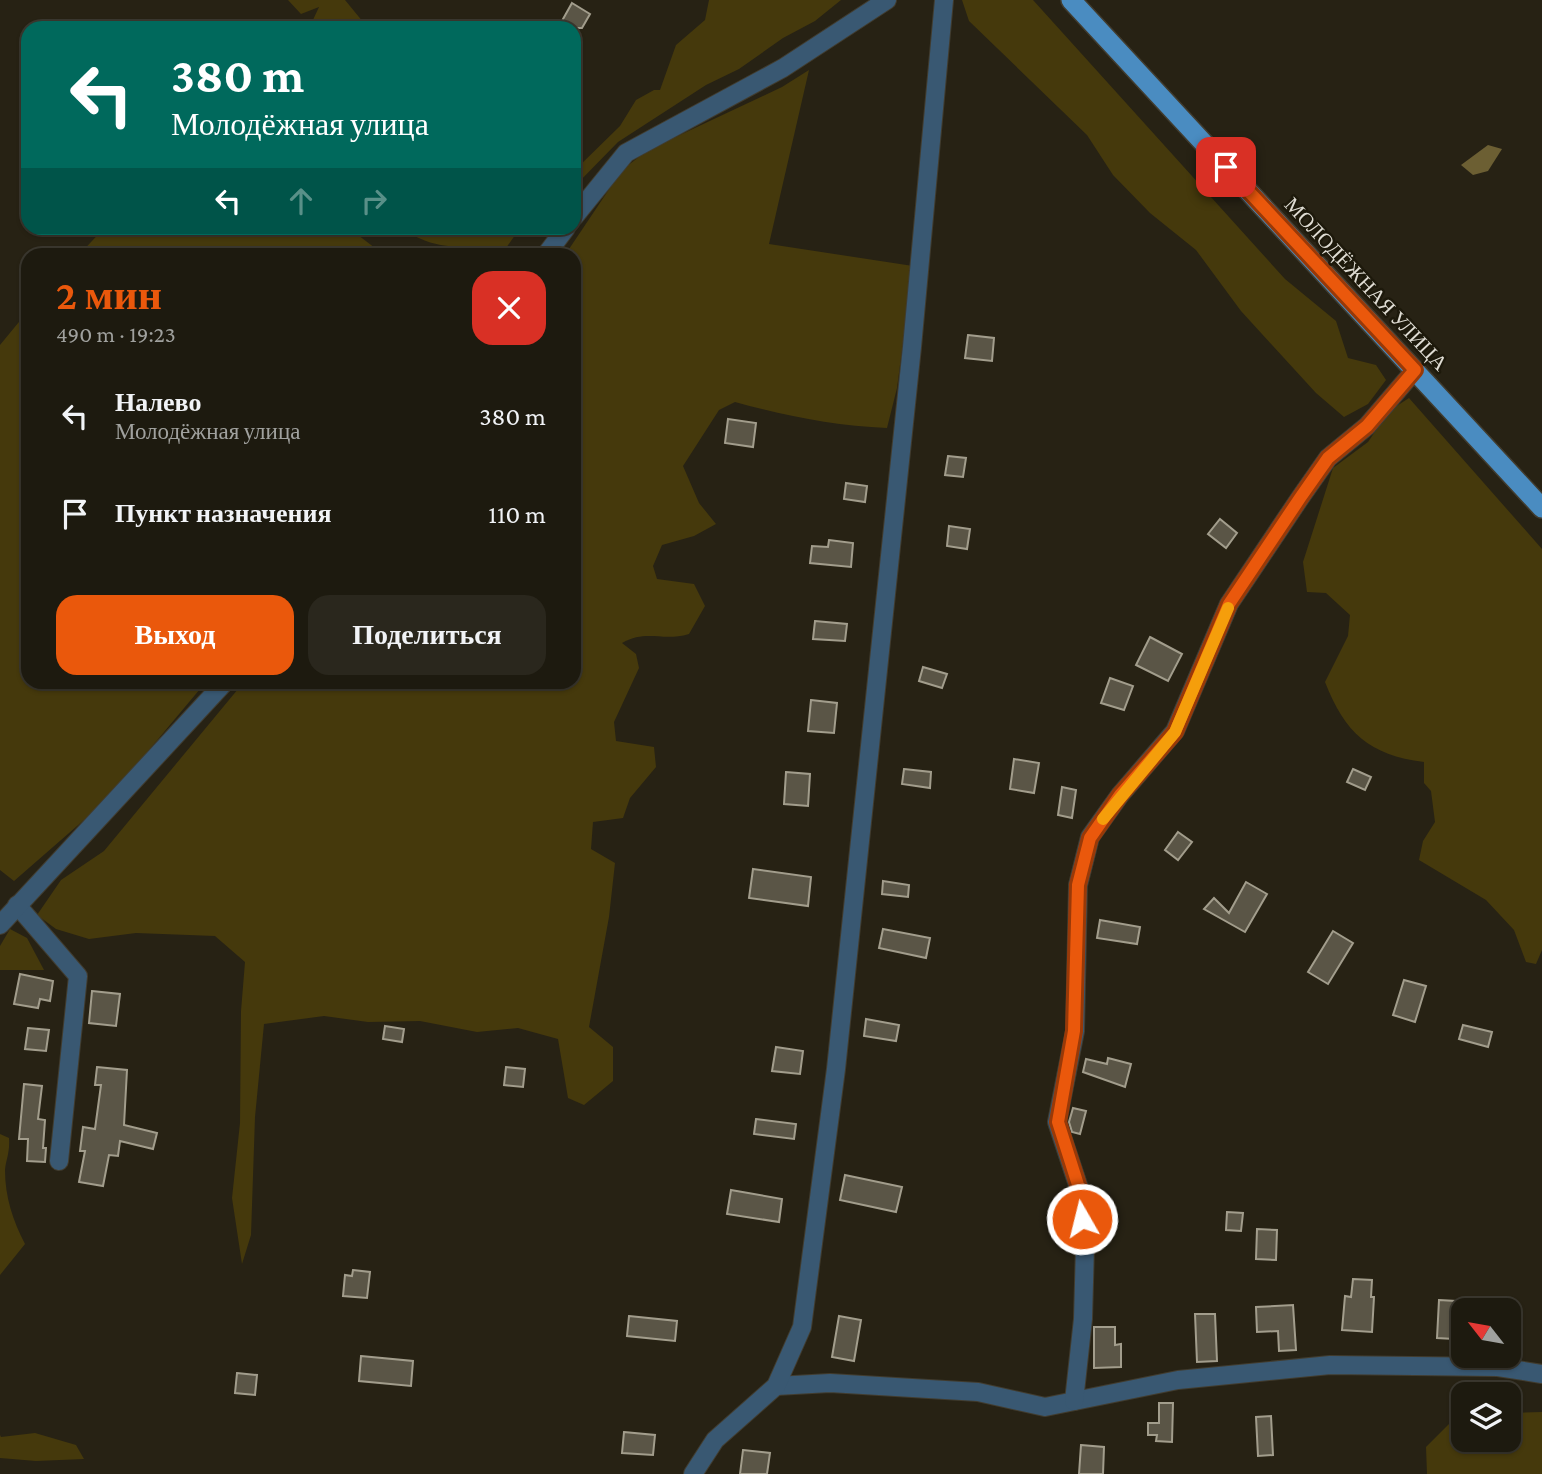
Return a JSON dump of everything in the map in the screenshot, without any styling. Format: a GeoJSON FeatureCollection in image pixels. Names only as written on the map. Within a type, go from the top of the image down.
{"type":"FeatureCollection","features":[{"type":"Feature","properties":{"kind":"main road","name":"МОЛОДЁЖНАЯ УЛИЦА"},"geometry":{"type":"LineString","coordinates":[[1071,0],[1542,508]]}},
{"type":"Feature","properties":{"kind":"street"},"geometry":{"type":"LineString","coordinates":[[581,208],[626,153],[783,68],[887,0]]}},
{"type":"Feature","properties":{"kind":"street"},"geometry":{"type":"LineString","coordinates":[[693,1474],[715,1440],[776,1386],[802,1327],[836,1069],[912,347],[944,0]]}},
{"type":"Feature","properties":{"kind":"street"},"geometry":{"type":"LineString","coordinates":[[1074,1401],[1083,1319],[1085,1246],[1080,1191],[1058,1122],[1074,1031],[1078,885],[1090,838],[1120,795],[1175,732],[1229,604],[1300,498],[1328,458],[1367,426],[1415,370]]}},
{"type":"Feature","properties":{"kind":"street"},"geometry":{"type":"LineString","coordinates":[[0,925],[219,689]]}},
{"type":"Feature","properties":{"kind":"street"},"geometry":{"type":"LineString","coordinates":[[18,905],[78,976],[59,1161]]}},
{"type":"Feature","properties":{"kind":"street"},"geometry":{"type":"LineString","coordinates":[[776,1386],[830,1383],[978,1392],[1045,1407],[1178,1380],[1330,1365],[1498,1367],[1542,1374]]}},
{"type":"Feature","properties":{"kind":"shaded area"},"geometry":{"type":"Polygon","coordinates":[[[288,0],[345,0],[362,21],[312,21],[319,7],[301,14],[288,0]]]}},
{"type":"Feature","properties":{"kind":"shaded area"},"geometry":{"type":"Polygon","coordinates":[[[709,0],[841,0],[815,21],[783,38],[739,69],[706,85],[618,142],[581,180],[581,164],[620,126],[636,100],[654,90],[660,90],[676,45],[705,20],[709,0]]]}},
{"type":"Feature","properties":{"kind":"shaded area"},"geometry":{"type":"Polygon","coordinates":[[[962,0],[1033,0],[1285,279],[1336,321],[1348,358],[1376,365],[1386,380],[1368,404],[1344,417],[1316,393],[1241,311],[1196,250],[1150,213],[1113,175],[1087,135],[969,21],[962,0]]]}},
{"type":"Feature","properties":{"kind":"shaded area"},"geometry":{"type":"Polygon","coordinates":[[[809,70],[769,244],[913,266],[897,388],[887,428],[811,420],[735,402],[719,410],[683,466],[699,503],[716,524],[694,536],[662,545],[653,566],[657,579],[694,584],[705,606],[689,634],[639,637],[622,643],[636,654],[639,668],[614,722],[616,741],[654,747],[656,767],[630,798],[623,818],[593,822],[591,849],[615,863],[609,917],[589,1027],[613,1047],[613,1081],[584,1105],[568,1098],[558,1039],[518,1028],[477,1032],[420,1021],[368,1022],[324,1016],[264,1024],[255,1117],[251,1235],[242,1264],[232,1198],[240,1123],[241,1011],[245,962],[215,936],[136,933],[89,939],[56,929],[37,915],[61,880],[104,851],[238,689],[581,689],[581,248],[570,248],[581,235],[622,170],[648,150],[782,87],[809,70]]]}},
{"type":"Feature","properties":{"kind":"shaded area"},"geometry":{"type":"Polygon","coordinates":[[[1488,145],[1502,149],[1488,171],[1473,175],[1461,165],[1488,145]]]}},
{"type":"Feature","properties":{"kind":"shaded area"},"geometry":{"type":"Polygon","coordinates":[[[98,235],[358,235],[375,248],[85,248],[98,235]]]}},
{"type":"Feature","properties":{"kind":"shaded area"},"geometry":{"type":"Polygon","coordinates":[[[414,235],[515,235],[506,248],[452,247],[426,241],[414,235]]]}},
{"type":"Feature","properties":{"kind":"shaded area"},"geometry":{"type":"Polygon","coordinates":[[[21,320],[21,689],[200,689],[108,799],[14,881],[0,870],[0,345],[21,320]]]}},
{"type":"Feature","properties":{"kind":"shaded area"},"geometry":{"type":"Polygon","coordinates":[[[1409,398],[1542,549],[1542,950],[1536,964],[1526,962],[1514,930],[1486,900],[1419,860],[1423,841],[1435,822],[1431,791],[1424,783],[1424,762],[1388,754],[1361,738],[1341,715],[1325,682],[1348,636],[1350,615],[1326,593],[1307,592],[1303,562],[1333,468],[1368,442],[1389,411],[1409,398]]]}},
{"type":"Feature","properties":{"kind":"shaded area"},"geometry":{"type":"Polygon","coordinates":[[[10,929],[27,938],[44,970],[0,970],[0,946],[10,929]]]}},
{"type":"Feature","properties":{"kind":"shaded area"},"geometry":{"type":"Polygon","coordinates":[[[0,1134],[9,1138],[5,1170],[6,1190],[13,1218],[25,1244],[0,1275],[0,1134]]]}},
{"type":"Feature","properties":{"kind":"shaded area"},"geometry":{"type":"Polygon","coordinates":[[[1542,1412],[1542,1474],[1427,1474],[1426,1447],[1451,1423],[1451,1452],[1521,1452],[1521,1413],[1542,1412]]]}},
{"type":"Feature","properties":{"kind":"shaded area"},"geometry":{"type":"Polygon","coordinates":[[[35,1433],[76,1445],[84,1459],[36,1461],[0,1458],[0,1435],[35,1433]]]}},
{"type":"Feature","properties":{"kind":"building"},"geometry":{"type":"Polygon","coordinates":[[[572,3],[590,14],[582,28],[581,21],[562,21],[572,3]]]}},
{"type":"Feature","properties":{"kind":"building"},"geometry":{"type":"Polygon","coordinates":[[[968,335],[994,338],[992,361],[965,358],[968,335]]]}},
{"type":"Feature","properties":{"kind":"building"},"geometry":{"type":"Polygon","coordinates":[[[728,419],[756,423],[753,447],[725,443],[728,419]]]}},
{"type":"Feature","properties":{"kind":"building"},"geometry":{"type":"Polygon","coordinates":[[[948,456],[966,458],[963,477],[945,475],[948,456]]]}},
{"type":"Feature","properties":{"kind":"building"},"geometry":{"type":"Polygon","coordinates":[[[846,483],[867,486],[865,502],[844,499],[846,483]]]}},
{"type":"Feature","properties":{"kind":"building"},"geometry":{"type":"Polygon","coordinates":[[[1220,519],[1237,533],[1226,548],[1208,534],[1220,519]]]}},
{"type":"Feature","properties":{"kind":"building"},"geometry":{"type":"Polygon","coordinates":[[[949,526],[970,529],[967,549],[947,546],[949,526]]]}},
{"type":"Feature","properties":{"kind":"building"},"geometry":{"type":"Polygon","coordinates":[[[829,540],[853,543],[851,567],[810,563],[812,546],[828,547],[829,540]]]}},
{"type":"Feature","properties":{"kind":"building"},"geometry":{"type":"Polygon","coordinates":[[[815,621],[847,624],[845,641],[813,639],[815,621]]]}},
{"type":"Feature","properties":{"kind":"building"},"geometry":{"type":"Polygon","coordinates":[[[1150,637],[1182,654],[1168,681],[1136,665],[1150,637]]]}},
{"type":"Feature","properties":{"kind":"building"},"geometry":{"type":"Polygon","coordinates":[[[923,667],[947,674],[942,688],[919,681],[923,667]]]}},
{"type":"Feature","properties":{"kind":"building"},"geometry":{"type":"Polygon","coordinates":[[[1110,678],[1133,686],[1124,710],[1101,703],[1110,678]]]}},
{"type":"Feature","properties":{"kind":"building"},"geometry":{"type":"Polygon","coordinates":[[[811,700],[837,703],[834,733],[808,731],[811,700]]]}},
{"type":"Feature","properties":{"kind":"building"},"geometry":{"type":"Polygon","coordinates":[[[1014,759],[1039,763],[1034,793],[1010,789],[1014,759]]]}},
{"type":"Feature","properties":{"kind":"building"},"geometry":{"type":"Polygon","coordinates":[[[904,769],[931,772],[930,788],[902,784],[904,769]]]}},
{"type":"Feature","properties":{"kind":"building"},"geometry":{"type":"Polygon","coordinates":[[[1353,769],[1371,777],[1365,790],[1347,782],[1353,769]]]}},
{"type":"Feature","properties":{"kind":"building"},"geometry":{"type":"Polygon","coordinates":[[[786,772],[810,774],[808,806],[784,804],[786,772]]]}},
{"type":"Feature","properties":{"kind":"building"},"geometry":{"type":"Polygon","coordinates":[[[1062,787],[1076,790],[1072,818],[1058,815],[1062,787]]]}},
{"type":"Feature","properties":{"kind":"building"},"geometry":{"type":"Polygon","coordinates":[[[1178,832],[1192,842],[1178,860],[1165,850],[1178,832]]]}},
{"type":"Feature","properties":{"kind":"building"},"geometry":{"type":"Polygon","coordinates":[[[753,869],[811,877],[808,906],[749,898],[753,869]]]}},
{"type":"Feature","properties":{"kind":"building"},"geometry":{"type":"Polygon","coordinates":[[[883,881],[909,885],[908,897],[882,894],[883,881]]]}},
{"type":"Feature","properties":{"kind":"building"},"geometry":{"type":"Polygon","coordinates":[[[1246,882],[1267,894],[1245,932],[1204,909],[1214,898],[1229,913],[1246,882]]]}},
{"type":"Feature","properties":{"kind":"building"},"geometry":{"type":"Polygon","coordinates":[[[1100,920],[1140,927],[1137,944],[1097,938],[1100,920]]]}},
{"type":"Feature","properties":{"kind":"building"},"geometry":{"type":"Polygon","coordinates":[[[883,929],[930,938],[926,958],[879,948],[883,929]]]}},
{"type":"Feature","properties":{"kind":"building"},"geometry":{"type":"Polygon","coordinates":[[[1333,931],[1353,943],[1328,984],[1308,972],[1333,931]]]}},
{"type":"Feature","properties":{"kind":"building"},"geometry":{"type":"Polygon","coordinates":[[[20,974],[53,981],[50,1001],[40,999],[38,1008],[14,1004],[20,974]]]}},
{"type":"Feature","properties":{"kind":"building"},"geometry":{"type":"Polygon","coordinates":[[[1404,980],[1426,986],[1415,1022],[1393,1015],[1404,980]]]}},
{"type":"Feature","properties":{"kind":"building"},"geometry":{"type":"Polygon","coordinates":[[[92,991],[120,994],[116,1026],[89,1023],[92,991]]]}},
{"type":"Feature","properties":{"kind":"building"},"geometry":{"type":"Polygon","coordinates":[[[866,1019],[899,1025],[896,1041],[864,1036],[866,1019]]]}},
{"type":"Feature","properties":{"kind":"building"},"geometry":{"type":"Polygon","coordinates":[[[1463,1025],[1492,1032],[1488,1047],[1459,1039],[1463,1025]]]}},
{"type":"Feature","properties":{"kind":"building"},"geometry":{"type":"Polygon","coordinates":[[[385,1026],[404,1029],[402,1042],[383,1039],[385,1026]]]}},
{"type":"Feature","properties":{"kind":"building"},"geometry":{"type":"Polygon","coordinates":[[[28,1028],[49,1030],[46,1051],[25,1049],[28,1028]]]}},
{"type":"Feature","properties":{"kind":"building"},"geometry":{"type":"Polygon","coordinates":[[[776,1047],[803,1051],[800,1074],[772,1071],[776,1047]]]}},
{"type":"Feature","properties":{"kind":"building"},"geometry":{"type":"Polygon","coordinates":[[[1108,1058],[1131,1064],[1125,1087],[1083,1072],[1086,1059],[1107,1064],[1108,1058]]]}},
{"type":"Feature","properties":{"kind":"building"},"geometry":{"type":"Polygon","coordinates":[[[97,1067],[127,1070],[124,1125],[157,1133],[153,1149],[120,1141],[118,1156],[109,1155],[103,1186],[79,1182],[85,1151],[80,1151],[83,1127],[95,1129],[101,1085],[95,1085],[97,1067]]]}},
{"type":"Feature","properties":{"kind":"building"},"geometry":{"type":"Polygon","coordinates":[[[506,1067],[525,1069],[523,1087],[504,1085],[506,1067]]]}},
{"type":"Feature","properties":{"kind":"building"},"geometry":{"type":"Polygon","coordinates":[[[24,1084],[42,1086],[38,1119],[45,1120],[45,1162],[27,1161],[28,1139],[19,1139],[24,1084]]]}},
{"type":"Feature","properties":{"kind":"building"},"geometry":{"type":"Polygon","coordinates":[[[1073,1108],[1086,1111],[1080,1134],[1072,1132],[1069,1122],[1073,1108]]]}},
{"type":"Feature","properties":{"kind":"building"},"geometry":{"type":"Polygon","coordinates":[[[756,1119],[796,1124],[794,1139],[754,1134],[756,1119]]]}},
{"type":"Feature","properties":{"kind":"building"},"geometry":{"type":"Polygon","coordinates":[[[845,1175],[902,1187],[896,1212],[840,1200],[845,1175]]]}},
{"type":"Feature","properties":{"kind":"building"},"geometry":{"type":"Polygon","coordinates":[[[731,1190],[782,1199],[779,1222],[727,1214],[731,1190]]]}},
{"type":"Feature","properties":{"kind":"building"},"geometry":{"type":"Polygon","coordinates":[[[1227,1212],[1243,1213],[1241,1231],[1226,1230],[1227,1212]]]}},
{"type":"Feature","properties":{"kind":"building"},"geometry":{"type":"Polygon","coordinates":[[[1257,1229],[1277,1230],[1276,1260],[1256,1259],[1257,1229]]]}},
{"type":"Feature","properties":{"kind":"building"},"geometry":{"type":"Polygon","coordinates":[[[353,1270],[370,1272],[367,1298],[343,1296],[345,1275],[352,1276],[353,1270]]]}},
{"type":"Feature","properties":{"kind":"building"},"geometry":{"type":"Polygon","coordinates":[[[1353,1279],[1372,1280],[1372,1332],[1342,1330],[1345,1296],[1351,1297],[1353,1279]]]}},
{"type":"Feature","properties":{"kind":"building"},"geometry":{"type":"Polygon","coordinates":[[[1439,1300],[1451,1301],[1451,1339],[1437,1338],[1439,1300]]]}},
{"type":"Feature","properties":{"kind":"building"},"geometry":{"type":"Polygon","coordinates":[[[1293,1305],[1296,1350],[1279,1351],[1278,1331],[1257,1332],[1256,1307],[1293,1305]]]}},
{"type":"Feature","properties":{"kind":"building"},"geometry":{"type":"Polygon","coordinates":[[[1195,1314],[1215,1314],[1217,1361],[1197,1362],[1195,1314]]]}},
{"type":"Feature","properties":{"kind":"building"},"geometry":{"type":"Polygon","coordinates":[[[629,1316],[677,1321],[675,1341],[627,1336],[629,1316]]]}},
{"type":"Feature","properties":{"kind":"building"},"geometry":{"type":"Polygon","coordinates":[[[839,1316],[861,1320],[854,1361],[832,1357],[839,1316]]]}},
{"type":"Feature","properties":{"kind":"building"},"geometry":{"type":"Polygon","coordinates":[[[1094,1327],[1115,1327],[1115,1345],[1121,1344],[1121,1367],[1094,1368],[1094,1327]]]}},
{"type":"Feature","properties":{"kind":"building"},"geometry":{"type":"Polygon","coordinates":[[[361,1356],[413,1361],[411,1386],[359,1381],[361,1356]]]}},
{"type":"Feature","properties":{"kind":"building"},"geometry":{"type":"Polygon","coordinates":[[[237,1373],[257,1375],[255,1395],[235,1393],[237,1373]]]}},
{"type":"Feature","properties":{"kind":"building"},"geometry":{"type":"Polygon","coordinates":[[[1159,1403],[1173,1403],[1172,1442],[1156,1441],[1157,1435],[1148,1435],[1148,1423],[1159,1423],[1159,1403]]]}},
{"type":"Feature","properties":{"kind":"building"},"geometry":{"type":"Polygon","coordinates":[[[1271,1416],[1273,1455],[1258,1456],[1256,1417],[1271,1416]]]}},
{"type":"Feature","properties":{"kind":"building"},"geometry":{"type":"Polygon","coordinates":[[[624,1432],[655,1435],[653,1455],[622,1453],[624,1432]]]}},
{"type":"Feature","properties":{"kind":"building"},"geometry":{"type":"Polygon","coordinates":[[[1081,1445],[1104,1447],[1103,1474],[1079,1474],[1081,1445]]]}},
{"type":"Feature","properties":{"kind":"building"},"geometry":{"type":"Polygon","coordinates":[[[743,1450],[770,1453],[767,1474],[740,1474],[743,1450]]]}},
{"type":"Feature","properties":{"kind":"slow traffic"},"geometry":{"type":"LineString","coordinates":[[1103,819],[1120,795],[1175,732],[1228,608]]}},
{"type":"Feature","properties":{"kind":"route"},"geometry":{"type":"LineString","coordinates":[[1082,1219],[1080,1191],[1058,1122],[1074,1031],[1078,885],[1090,838],[1120,795],[1175,732],[1229,604],[1300,498],[1328,458],[1367,426],[1415,370],[1226,167]]}}]}
